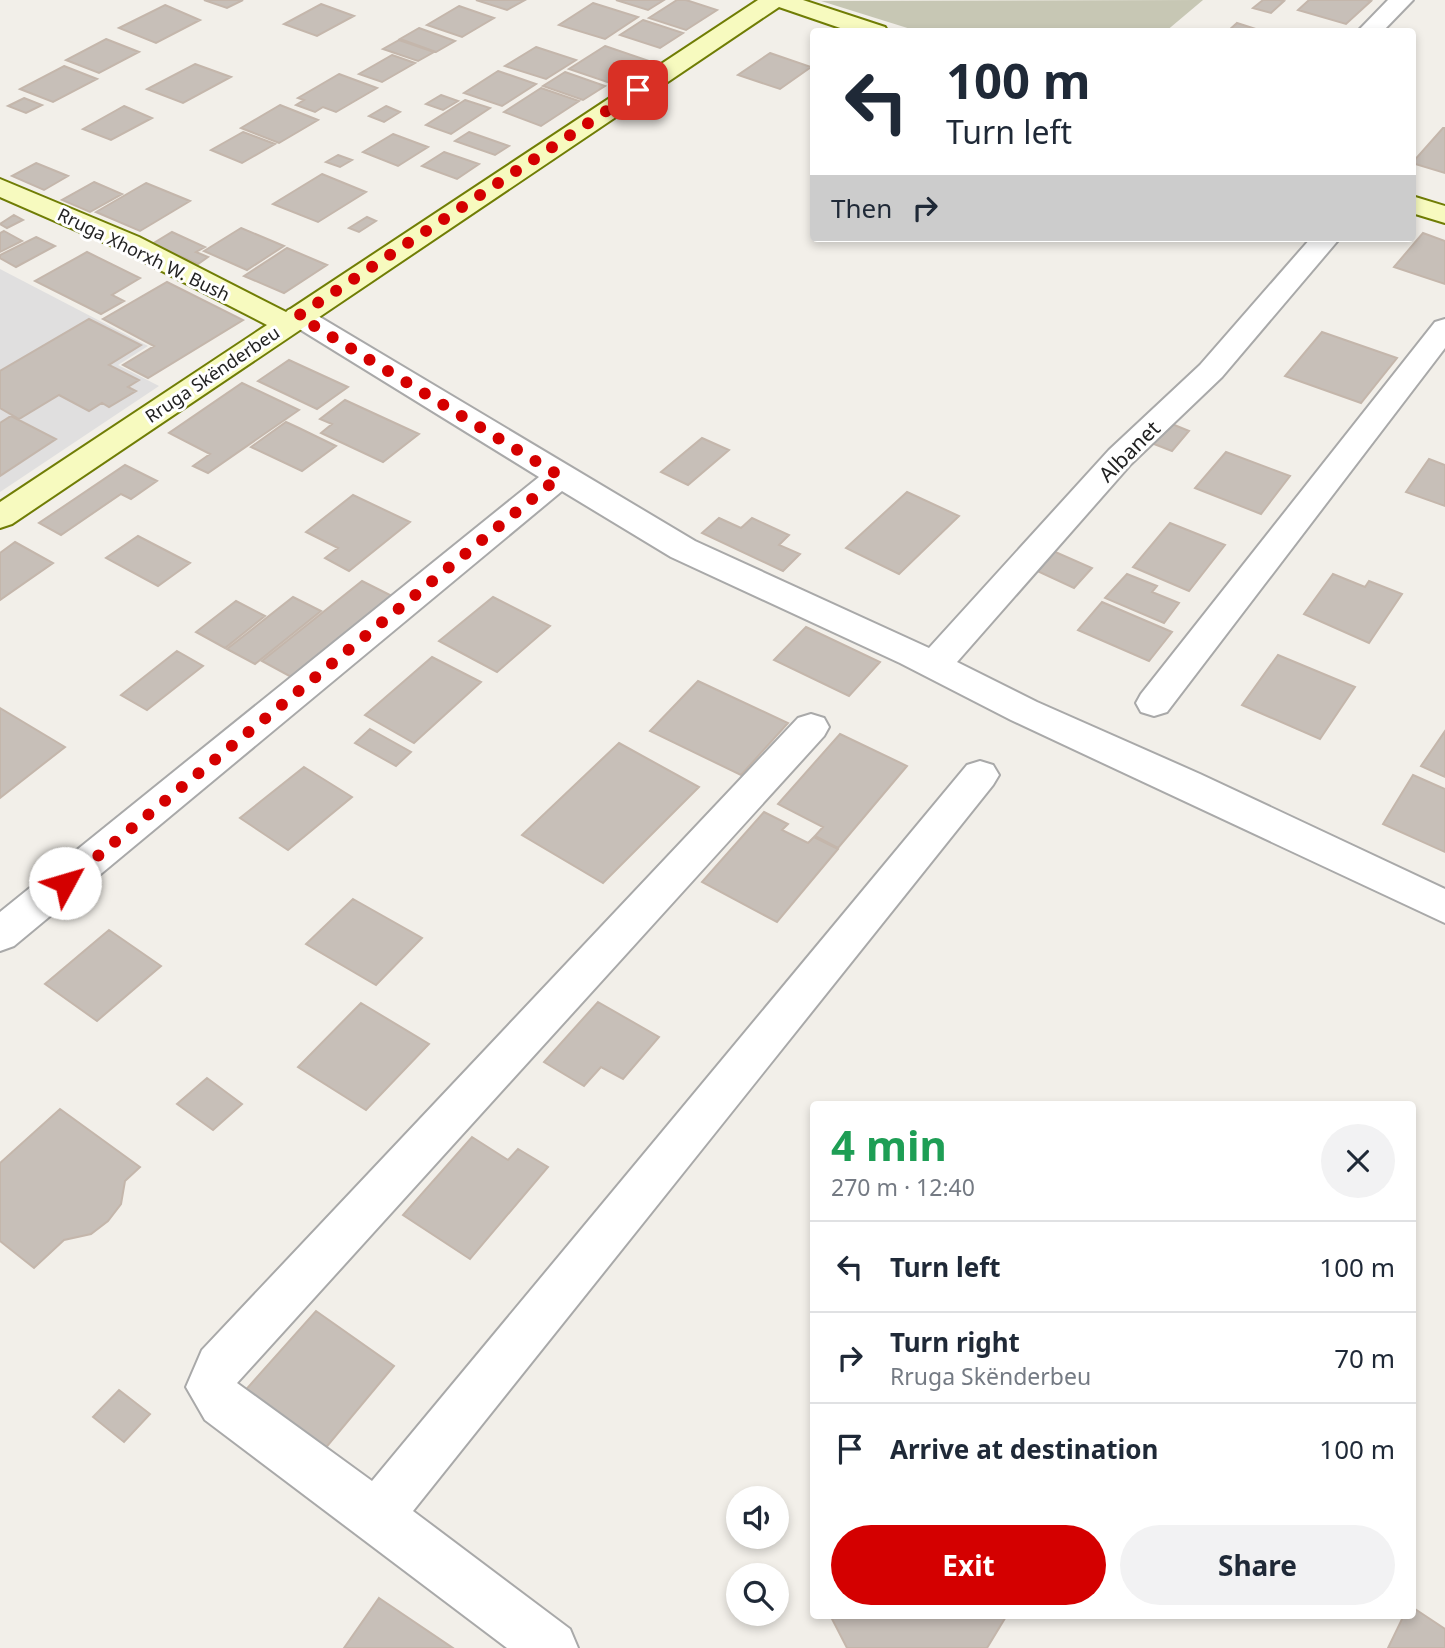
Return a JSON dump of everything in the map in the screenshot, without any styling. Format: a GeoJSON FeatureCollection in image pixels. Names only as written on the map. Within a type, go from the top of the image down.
{"type":"FeatureCollection","features":[{"type":"Feature","properties":{"kind":"main road","name":"Rruga Skënderbeu"},"geometry":{"type":"LineString","coordinates":[[0,517],[774,0]]}},
{"type":"Feature","properties":{"kind":"main road"},"geometry":{"type":"LineString","coordinates":[[780,0],[865,28]]}},
{"type":"Feature","properties":{"kind":"main road","name":"Rruga Xhorxh W. Bush"},"geometry":{"type":"LineString","coordinates":[[0,187],[129,243],[293,320]]}},
{"type":"Feature","properties":{"kind":"main road"},"geometry":{"type":"LineString","coordinates":[[1416,205],[1445,215]]}},
{"type":"Feature","properties":{"kind":"street"},"geometry":{"type":"LineString","coordinates":[[1372,28],[1401,0]]}},
{"type":"Feature","properties":{"kind":"street","name":"Albanet"},"geometry":{"type":"LineString","coordinates":[[934,665],[1120,457],[1211,372],[1323,242]]}},
{"type":"Feature","properties":{"kind":"street"},"geometry":{"type":"LineString","coordinates":[[293,320],[682,549],[1445,907]]}},
{"type":"Feature","properties":{"kind":"street"},"geometry":{"type":"LineString","coordinates":[[1154,703],[1445,328]]}},
{"type":"Feature","properties":{"kind":"street"},"geometry":{"type":"LineString","coordinates":[[0,936],[560,476]]}},
{"type":"Feature","properties":{"kind":"street"},"geometry":{"type":"LineString","coordinates":[[551,1648],[222,1403],[211,1387],[219,1366],[811,727]]}},
{"type":"Feature","properties":{"kind":"street"},"geometry":{"type":"LineString","coordinates":[[377,1516],[980,775]]}},
{"type":"Feature","properties":{"kind":"shaded area"},"geometry":{"type":"Polygon","coordinates":[[[1203,0],[1170,28],[907,28],[821,1],[1203,0]]]}},
{"type":"Feature","properties":{"kind":"shaded area"},"geometry":{"type":"Polygon","coordinates":[[[0,269],[148,346],[118,365],[159,386],[0,492],[0,269]]]}},
{"type":"Feature","properties":{"kind":"building"},"geometry":{"type":"Polygon","coordinates":[[[204,0],[243,0],[227,8],[204,0]]]}},
{"type":"Feature","properties":{"kind":"building"},"geometry":{"type":"Polygon","coordinates":[[[476,0],[525,0],[507,10],[476,0]]]}},
{"type":"Feature","properties":{"kind":"building"},"geometry":{"type":"Polygon","coordinates":[[[616,0],[664,0],[648,10],[616,0]]]}},
{"type":"Feature","properties":{"kind":"building"},"geometry":{"type":"Polygon","coordinates":[[[677,0],[686,0],[717,10],[686,30],[649,18],[677,0]]]}},
{"type":"Feature","properties":{"kind":"building"},"geometry":{"type":"Polygon","coordinates":[[[1263,0],[1284,1],[1271,13],[1253,8],[1263,0]]]}},
{"type":"Feature","properties":{"kind":"building"},"geometry":{"type":"Polygon","coordinates":[[[1309,0],[1371,1],[1346,24],[1298,10],[1309,0]]]}},
{"type":"Feature","properties":{"kind":"building"},"geometry":{"type":"Polygon","coordinates":[[[593,3],[638,17],[605,39],[559,25],[593,3]]]}},
{"type":"Feature","properties":{"kind":"building"},"geometry":{"type":"Polygon","coordinates":[[[321,4],[354,16],[317,36],[284,24],[321,4]]]}},
{"type":"Feature","properties":{"kind":"building"},"geometry":{"type":"Polygon","coordinates":[[[165,5],[200,20],[156,43],[119,28],[165,5]]]}},
{"type":"Feature","properties":{"kind":"building"},"geometry":{"type":"Polygon","coordinates":[[[459,6],[494,18],[462,37],[427,25],[459,6]]]}},
{"type":"Feature","properties":{"kind":"building"},"geometry":{"type":"Polygon","coordinates":[[[643,20],[683,33],[660,48],[620,35],[643,20]]]}},
{"type":"Feature","properties":{"kind":"building"},"geometry":{"type":"Polygon","coordinates":[[[1237,23],[1253,28],[1231,28],[1237,23]]]}},
{"type":"Feature","properties":{"kind":"building"},"geometry":{"type":"Polygon","coordinates":[[[419,28],[455,41],[436,52],[400,39],[419,28]]]}},
{"type":"Feature","properties":{"kind":"building"},"geometry":{"type":"Polygon","coordinates":[[[106,39],[139,52],[99,73],[66,60],[106,39]]]}},
{"type":"Feature","properties":{"kind":"building"},"geometry":{"type":"Polygon","coordinates":[[[399,40],[434,52],[418,61],[383,49],[399,40]]]}},
{"type":"Feature","properties":{"kind":"building"},"geometry":{"type":"Polygon","coordinates":[[[605,46],[649,61],[613,84],[569,69],[605,46]]]}},
{"type":"Feature","properties":{"kind":"building"},"geometry":{"type":"Polygon","coordinates":[[[536,47],[576,60],[546,79],[505,66],[536,47]]]}},
{"type":"Feature","properties":{"kind":"building"},"geometry":{"type":"Polygon","coordinates":[[[770,53],[810,67],[780,89],[738,75],[770,53]]]}},
{"type":"Feature","properties":{"kind":"building"},"geometry":{"type":"Polygon","coordinates":[[[392,55],[415,63],[382,82],[359,74],[392,55]]]}},
{"type":"Feature","properties":{"kind":"building"},"geometry":{"type":"Polygon","coordinates":[[[195,64],[231,77],[183,103],[147,89],[195,64]]]}},
{"type":"Feature","properties":{"kind":"building"},"geometry":{"type":"Polygon","coordinates":[[[64,66],[97,79],[53,102],[20,89],[64,66]]]}},
{"type":"Feature","properties":{"kind":"building"},"geometry":{"type":"Polygon","coordinates":[[[498,71],[536,84],[502,106],[464,93],[498,71]]]}},
{"type":"Feature","properties":{"kind":"building"},"geometry":{"type":"Polygon","coordinates":[[[565,72],[605,86],[583,100],[543,86],[565,72]]]}},
{"type":"Feature","properties":{"kind":"building"},"geometry":{"type":"Polygon","coordinates":[[[339,74],[377,88],[336,112],[323,107],[315,112],[296,105],[304,100],[298,98],[339,74]]]}},
{"type":"Feature","properties":{"kind":"building"},"geometry":{"type":"Polygon","coordinates":[[[541,88],[579,101],[541,126],[504,112],[541,88]]]}},
{"type":"Feature","properties":{"kind":"building"},"geometry":{"type":"Polygon","coordinates":[[[441,95],[458,101],[443,110],[426,104],[441,95]]]}},
{"type":"Feature","properties":{"kind":"building"},"geometry":{"type":"Polygon","coordinates":[[[24,98],[42,105],[26,113],[8,106],[24,98]]]}},
{"type":"Feature","properties":{"kind":"building"},"geometry":{"type":"Polygon","coordinates":[[[465,100],[490,108],[451,134],[426,125],[465,100]]]}},
{"type":"Feature","properties":{"kind":"building"},"geometry":{"type":"Polygon","coordinates":[[[280,105],[318,120],[279,143],[241,128],[280,105]]]}},
{"type":"Feature","properties":{"kind":"building"},"geometry":{"type":"Polygon","coordinates":[[[124,106],[152,118],[111,140],[83,129],[124,106]]]}},
{"type":"Feature","properties":{"kind":"building"},"geometry":{"type":"Polygon","coordinates":[[[386,106],[400,112],[384,122],[369,116],[386,106]]]}},
{"type":"Feature","properties":{"kind":"building"},"geometry":{"type":"Polygon","coordinates":[[[1445,128],[1445,173],[1416,164],[1416,158],[1445,128]]]}},
{"type":"Feature","properties":{"kind":"building"},"geometry":{"type":"Polygon","coordinates":[[[243,132],[275,144],[242,163],[211,150],[243,132]]]}},
{"type":"Feature","properties":{"kind":"building"},"geometry":{"type":"Polygon","coordinates":[[[469,132],[509,146],[495,155],[455,141],[469,132]]]}},
{"type":"Feature","properties":{"kind":"building"},"geometry":{"type":"Polygon","coordinates":[[[393,134],[428,147],[398,166],[363,152],[393,134]]]}},
{"type":"Feature","properties":{"kind":"building"},"geometry":{"type":"Polygon","coordinates":[[[444,152],[479,164],[457,179],[422,166],[444,152]]]}},
{"type":"Feature","properties":{"kind":"building"},"geometry":{"type":"Polygon","coordinates":[[[338,155],[352,160],[340,167],[326,162],[338,155]]]}},
{"type":"Feature","properties":{"kind":"building"},"geometry":{"type":"Polygon","coordinates":[[[36,163],[68,176],[44,190],[12,176],[36,163]]]}},
{"type":"Feature","properties":{"kind":"building"},"geometry":{"type":"Polygon","coordinates":[[[322,174],[366,192],[318,222],[273,204],[322,174]]]}},
{"type":"Feature","properties":{"kind":"building"},"geometry":{"type":"Polygon","coordinates":[[[94,182],[122,194],[90,212],[62,200],[94,182]]]}},
{"type":"Feature","properties":{"kind":"building"},"geometry":{"type":"Polygon","coordinates":[[[146,183],[190,201],[140,231],[96,212],[146,183]]]}},
{"type":"Feature","properties":{"kind":"building"},"geometry":{"type":"Polygon","coordinates":[[[14,215],[23,220],[7,228],[0,224],[14,215]]]}},
{"type":"Feature","properties":{"kind":"building"},"geometry":{"type":"Polygon","coordinates":[[[367,217],[376,221],[359,232],[349,228],[367,217]]]}},
{"type":"Feature","properties":{"kind":"building"},"geometry":{"type":"Polygon","coordinates":[[[241,228],[284,246],[247,270],[204,251],[241,228]]]}},
{"type":"Feature","properties":{"kind":"building"},"geometry":{"type":"Polygon","coordinates":[[[4,231],[22,241],[0,252],[0,233],[4,231]]]}},
{"type":"Feature","properties":{"kind":"building"},"geometry":{"type":"Polygon","coordinates":[[[172,232],[205,247],[196,252],[208,257],[198,264],[152,244],[172,232]]]}},
{"type":"Feature","properties":{"kind":"building"},"geometry":{"type":"Polygon","coordinates":[[[1423,233],[1445,241],[1445,284],[1394,267],[1423,233]]]}},
{"type":"Feature","properties":{"kind":"building"},"geometry":{"type":"Polygon","coordinates":[[[36,237],[55,246],[16,267],[0,258],[0,255],[36,237]]]}},
{"type":"Feature","properties":{"kind":"building"},"geometry":{"type":"Polygon","coordinates":[[[287,248],[327,265],[284,293],[244,276],[287,248]]]}},
{"type":"Feature","properties":{"kind":"building"},"geometry":{"type":"Polygon","coordinates":[[[87,252],[140,278],[112,295],[124,301],[101,314],[35,281],[87,252]]]}},
{"type":"Feature","properties":{"kind":"building"},"geometry":{"type":"Polygon","coordinates":[[[167,282],[243,320],[148,378],[123,365],[154,346],[103,319],[167,282]]]}},
{"type":"Feature","properties":{"kind":"building"},"geometry":{"type":"Polygon","coordinates":[[[89,319],[141,345],[109,365],[139,380],[128,387],[136,391],[109,407],[102,403],[89,411],[59,395],[19,419],[0,408],[0,371],[89,319]]]}},
{"type":"Feature","properties":{"kind":"building"},"geometry":{"type":"Polygon","coordinates":[[[1322,332],[1397,358],[1361,403],[1285,376],[1322,332]]]}},
{"type":"Feature","properties":{"kind":"building"},"geometry":{"type":"Polygon","coordinates":[[[289,360],[348,387],[317,409],[258,381],[289,360]]]}},
{"type":"Feature","properties":{"kind":"building"},"geometry":{"type":"Polygon","coordinates":[[[242,383],[299,410],[208,473],[193,466],[210,454],[169,433],[242,383]]]}},
{"type":"Feature","properties":{"kind":"building"},"geometry":{"type":"Polygon","coordinates":[[[345,400],[419,434],[383,462],[321,433],[332,424],[320,419],[345,400]]]}},
{"type":"Feature","properties":{"kind":"building"},"geometry":{"type":"Polygon","coordinates":[[[11,416],[56,439],[0,476],[0,423],[11,416]]]}},
{"type":"Feature","properties":{"kind":"building"},"geometry":{"type":"Polygon","coordinates":[[[286,422],[336,446],[302,471],[251,447],[286,422]]]}},
{"type":"Feature","properties":{"kind":"building"},"geometry":{"type":"Polygon","coordinates":[[[1167,422],[1189,431],[1172,451],[1149,442],[1167,422]]]}},
{"type":"Feature","properties":{"kind":"building"},"geometry":{"type":"Polygon","coordinates":[[[702,438],[729,450],[688,485],[661,472],[702,438]]]}},
{"type":"Feature","properties":{"kind":"building"},"geometry":{"type":"Polygon","coordinates":[[[1226,452],[1290,476],[1261,514],[1195,488],[1226,452]]]}},
{"type":"Feature","properties":{"kind":"building"},"geometry":{"type":"Polygon","coordinates":[[[1429,459],[1445,465],[1445,506],[1406,492],[1429,459]]]}},
{"type":"Feature","properties":{"kind":"building"},"geometry":{"type":"Polygon","coordinates":[[[125,465],[157,481],[131,499],[121,494],[61,535],[39,523],[125,465]]]}},
{"type":"Feature","properties":{"kind":"building"},"geometry":{"type":"Polygon","coordinates":[[[907,492],[959,516],[899,574],[846,548],[907,492]]]}},
{"type":"Feature","properties":{"kind":"building"},"geometry":{"type":"Polygon","coordinates":[[[353,495],[410,522],[349,571],[325,558],[338,548],[306,532],[353,495]]]}},
{"type":"Feature","properties":{"kind":"building"},"geometry":{"type":"Polygon","coordinates":[[[719,518],[741,528],[752,518],[789,535],[779,545],[800,554],[783,571],[702,533],[719,518]]]}},
{"type":"Feature","properties":{"kind":"building"},"geometry":{"type":"Polygon","coordinates":[[[1170,523],[1225,545],[1189,591],[1133,567],[1170,523]]]}},
{"type":"Feature","properties":{"kind":"building"},"geometry":{"type":"Polygon","coordinates":[[[138,536],[190,563],[158,586],[106,558],[138,536]]]}},
{"type":"Feature","properties":{"kind":"building"},"geometry":{"type":"Polygon","coordinates":[[[15,542],[53,563],[0,600],[0,553],[15,542]]]}},
{"type":"Feature","properties":{"kind":"building"},"geometry":{"type":"Polygon","coordinates":[[[1053,551],[1092,568],[1074,588],[1035,570],[1053,551]]]}},
{"type":"Feature","properties":{"kind":"building"},"geometry":{"type":"Polygon","coordinates":[[[1127,574],[1157,586],[1152,592],[1179,603],[1164,623],[1105,598],[1127,574]]]}},
{"type":"Feature","properties":{"kind":"building"},"geometry":{"type":"Polygon","coordinates":[[[1333,574],[1365,587],[1369,581],[1402,594],[1369,643],[1304,614],[1333,574]]]}},
{"type":"Feature","properties":{"kind":"building"},"geometry":{"type":"Polygon","coordinates":[[[362,581],[394,597],[295,679],[262,661],[362,581]]]}},
{"type":"Feature","properties":{"kind":"building"},"geometry":{"type":"Polygon","coordinates":[[[293,597],[321,611],[255,664],[227,649],[293,597]]]}},
{"type":"Feature","properties":{"kind":"building"},"geometry":{"type":"Polygon","coordinates":[[[493,597],[550,626],[497,672],[439,641],[493,597]]]}},
{"type":"Feature","properties":{"kind":"building"},"geometry":{"type":"Polygon","coordinates":[[[236,601],[265,616],[225,648],[196,632],[236,601]]]}},
{"type":"Feature","properties":{"kind":"building"},"geometry":{"type":"Polygon","coordinates":[[[1102,602],[1172,632],[1149,661],[1078,630],[1102,602]]]}},
{"type":"Feature","properties":{"kind":"building"},"geometry":{"type":"Polygon","coordinates":[[[806,627],[880,662],[849,696],[774,660],[806,627]]]}},
{"type":"Feature","properties":{"kind":"building"},"geometry":{"type":"Polygon","coordinates":[[[177,651],[203,666],[147,710],[121,695],[177,651]]]}},
{"type":"Feature","properties":{"kind":"building"},"geometry":{"type":"Polygon","coordinates":[[[1278,655],[1355,687],[1320,739],[1242,705],[1278,655]]]}},
{"type":"Feature","properties":{"kind":"building"},"geometry":{"type":"Polygon","coordinates":[[[432,657],[481,682],[414,743],[365,715],[432,657]]]}},
{"type":"Feature","properties":{"kind":"building"},"geometry":{"type":"Polygon","coordinates":[[[698,681],[788,723],[741,775],[650,731],[698,681]]]}},
{"type":"Feature","properties":{"kind":"building"},"geometry":{"type":"Polygon","coordinates":[[[0,708],[65,747],[0,798],[0,708]]]}},
{"type":"Feature","properties":{"kind":"building"},"geometry":{"type":"Polygon","coordinates":[[[370,729],[411,752],[396,766],[355,743],[370,729]]]}},
{"type":"Feature","properties":{"kind":"building"},"geometry":{"type":"Polygon","coordinates":[[[1445,731],[1445,777],[1421,766],[1445,731]]]}},
{"type":"Feature","properties":{"kind":"building"},"geometry":{"type":"Polygon","coordinates":[[[840,734],[907,766],[838,848],[815,836],[823,827],[778,804],[840,734]]]}},
{"type":"Feature","properties":{"kind":"building"},"geometry":{"type":"Polygon","coordinates":[[[619,743],[699,787],[603,883],[522,835],[619,743]]]}},
{"type":"Feature","properties":{"kind":"building"},"geometry":{"type":"Polygon","coordinates":[[[304,767],[352,797],[288,850],[240,818],[304,767]]]}},
{"type":"Feature","properties":{"kind":"building"},"geometry":{"type":"Polygon","coordinates":[[[1413,775],[1445,789],[1445,852],[1383,824],[1413,775]]]}},
{"type":"Feature","properties":{"kind":"building"},"geometry":{"type":"Polygon","coordinates":[[[764,812],[788,824],[782,830],[808,843],[814,837],[838,849],[777,922],[702,882],[764,812]]]}},
{"type":"Feature","properties":{"kind":"building"},"geometry":{"type":"Polygon","coordinates":[[[353,899],[422,938],[376,985],[306,944],[353,899]]]}},
{"type":"Feature","properties":{"kind":"building"},"geometry":{"type":"Polygon","coordinates":[[[109,930],[161,966],[97,1021],[45,984],[109,930]]]}},
{"type":"Feature","properties":{"kind":"building"},"geometry":{"type":"Polygon","coordinates":[[[598,1002],[659,1037],[623,1079],[601,1067],[584,1086],[544,1062],[598,1002]]]}},
{"type":"Feature","properties":{"kind":"building"},"geometry":{"type":"Polygon","coordinates":[[[361,1003],[429,1044],[366,1110],[298,1067],[361,1003]]]}},
{"type":"Feature","properties":{"kind":"building"},"geometry":{"type":"Polygon","coordinates":[[[207,1078],[242,1104],[213,1130],[177,1104],[207,1078]]]}},
{"type":"Feature","properties":{"kind":"building"},"geometry":{"type":"Polygon","coordinates":[[[60,1109],[140,1167],[125,1181],[121,1204],[108,1221],[91,1234],[64,1240],[34,1268],[0,1241],[0,1163],[60,1109]]]}},
{"type":"Feature","properties":{"kind":"building"},"geometry":{"type":"Polygon","coordinates":[[[472,1137],[508,1160],[518,1149],[548,1167],[470,1259],[403,1215],[472,1137]]]}},
{"type":"Feature","properties":{"kind":"building"},"geometry":{"type":"Polygon","coordinates":[[[316,1311],[394,1366],[314,1462],[234,1403],[316,1311]]]}},
{"type":"Feature","properties":{"kind":"building"},"geometry":{"type":"Polygon","coordinates":[[[119,1390],[150,1414],[124,1442],[93,1417],[119,1390]]]}},
{"type":"Feature","properties":{"kind":"building"},"geometry":{"type":"Polygon","coordinates":[[[379,1598],[453,1648],[344,1648],[379,1598]]]}},
{"type":"Feature","properties":{"kind":"building"},"geometry":{"type":"Polygon","coordinates":[[[1416,1610],[1445,1629],[1445,1648],[1388,1648],[1402,1619],[1416,1619],[1416,1610]]]}},
{"type":"Feature","properties":{"kind":"building"},"geometry":{"type":"Polygon","coordinates":[[[832,1619],[1005,1619],[987,1648],[847,1648],[832,1619]]]}},
{"type":"Feature","properties":{"kind":"route"},"geometry":{"type":"LineString","coordinates":[[65,883],[560,476],[298,316],[638,90]]}}]}
